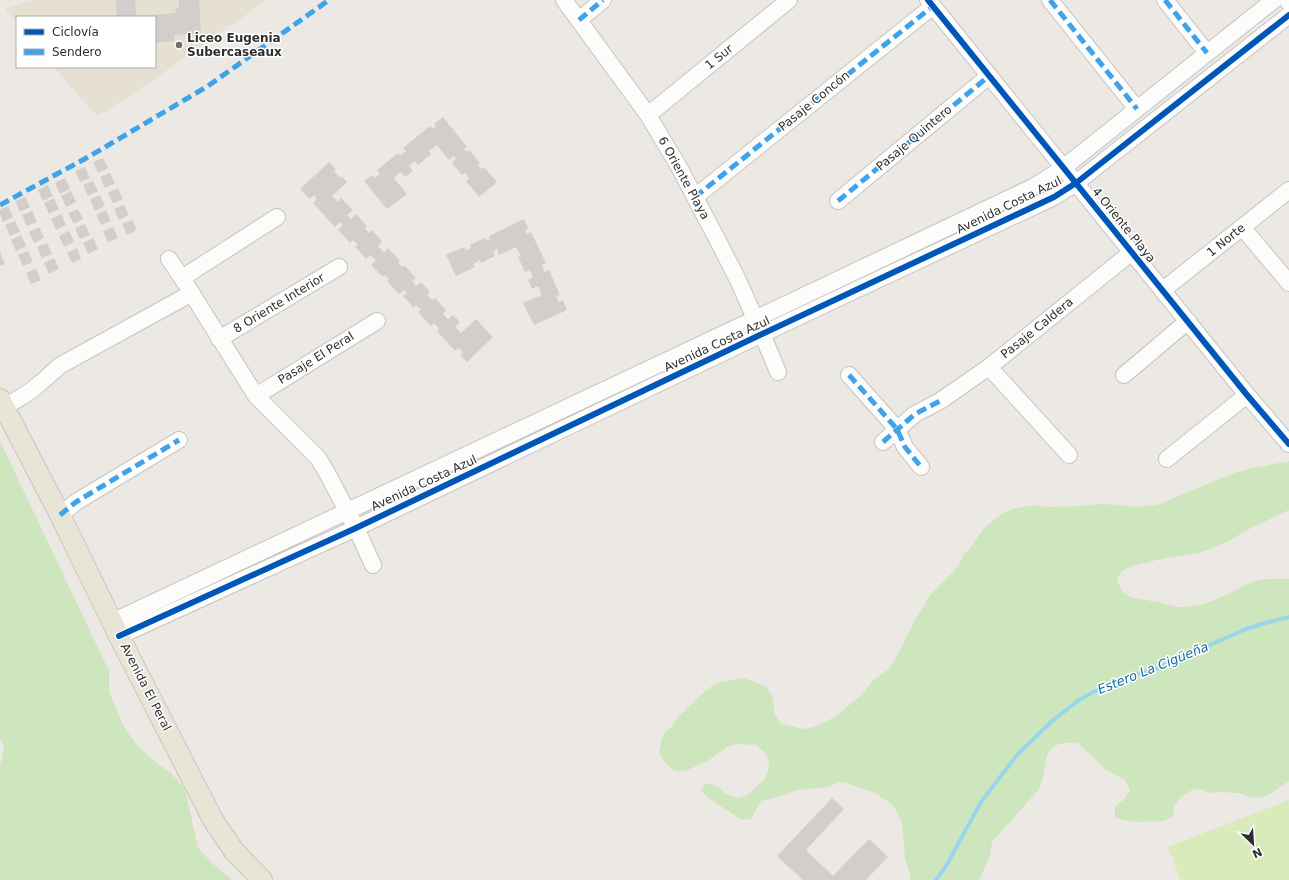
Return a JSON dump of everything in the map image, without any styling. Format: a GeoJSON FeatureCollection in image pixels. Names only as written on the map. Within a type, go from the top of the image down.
{"type":"FeatureCollection","features":[{"type":"Feature","properties":{"kind":"main road","name":"Avenida El Peral"},"geometry":{"type":"LineString","coordinates":[[2,403],[213,820],[234,851],[262,880]]}},
{"type":"Feature","properties":{"kind":"street","name":"6 Oriente Playa"},"geometry":{"type":"LineString","coordinates":[[564,0],[648,115],[696,197],[733,271],[778,372]]}},
{"type":"Feature","properties":{"kind":"street"},"geometry":{"type":"LineString","coordinates":[[579,20],[603,0]]}},
{"type":"Feature","properties":{"kind":"street","name":"1 Sur"},"geometry":{"type":"LineString","coordinates":[[648,115],[789,0]]}},
{"type":"Feature","properties":{"kind":"street"},"geometry":{"type":"LineString","coordinates":[[1050,0],[1137,109]]}},
{"type":"Feature","properties":{"kind":"street"},"geometry":{"type":"LineString","coordinates":[[1165,0],[1207,53]]}},
{"type":"Feature","properties":{"kind":"street","name":"Avenida Costa Azul"},"geometry":{"type":"LineString","coordinates":[[116,629],[347,511],[1023,192],[1063,168],[1274,0]]}},
{"type":"Feature","properties":{"kind":"street","name":"4 Oriente Playa"},"geometry":{"type":"LineString","coordinates":[[931,3],[1063,168],[1289,444]]}},
{"type":"Feature","properties":{"kind":"street","name":"Pasaje Concón"},"geometry":{"type":"LineString","coordinates":[[696,197],[931,3]]}},
{"type":"Feature","properties":{"kind":"street","name":"Avenida Costa Azul"},"geometry":{"type":"LineString","coordinates":[[116,629],[356,528],[762,334],[1042,204],[1076,183],[1289,15]]}},
{"type":"Feature","properties":{"kind":"street","name":"Pasaje Quintero"},"geometry":{"type":"LineString","coordinates":[[838,201],[989,76]]}},
{"type":"Feature","properties":{"kind":"street","name":"1 Norte"},"geometry":{"type":"LineString","coordinates":[[1163,290],[1289,190]]}},
{"type":"Feature","properties":{"kind":"street"},"geometry":{"type":"LineString","coordinates":[[182,278],[277,216]]}},
{"type":"Feature","properties":{"kind":"street"},"geometry":{"type":"LineString","coordinates":[[1242,227],[1289,283]]}},
{"type":"Feature","properties":{"kind":"street","name":"Pasaje Caldera"},"geometry":{"type":"LineString","coordinates":[[883,442],[915,414],[940,401],[989,366],[1132,252]]}},
{"type":"Feature","properties":{"kind":"street"},"geometry":{"type":"LineString","coordinates":[[169,259],[256,396],[318,458],[356,528],[372,565]]}},
{"type":"Feature","properties":{"kind":"street","name":"8 Oriente Interior"},"geometry":{"type":"LineString","coordinates":[[219,339],[339,267]]}},
{"type":"Feature","properties":{"kind":"street"},"geometry":{"type":"LineString","coordinates":[[2,403],[31,391],[61,365],[192,293]]}},
{"type":"Feature","properties":{"kind":"street","name":"Pasaje El Peral"},"geometry":{"type":"LineString","coordinates":[[256,396],[377,321]]}},
{"type":"Feature","properties":{"kind":"street"},"geometry":{"type":"LineString","coordinates":[[1124,376],[1188,321]]}},
{"type":"Feature","properties":{"kind":"street"},"geometry":{"type":"LineString","coordinates":[[989,366],[1069,455]]}},
{"type":"Feature","properties":{"kind":"street"},"geometry":{"type":"LineString","coordinates":[[849,375],[897,429],[906,447],[921,468]]}},
{"type":"Feature","properties":{"kind":"street"},"geometry":{"type":"LineString","coordinates":[[1167,459],[1247,394]]}},
{"type":"Feature","properties":{"kind":"street"},"geometry":{"type":"LineString","coordinates":[[60,516],[76,502],[179,440]]}},
{"type":"Feature","properties":{"kind":"shaded area","name":"Liceo Eugenia Subercaseaux"},"geometry":{"type":"Polygon","coordinates":[[[33,0],[267,0],[123,101],[97,116],[54,68],[156,68],[156,16],[16,16],[16,23],[5,9],[33,0]]]}},
{"type":"Feature","properties":{"kind":"green space"},"geometry":{"type":"Polygon","coordinates":[[[0,441],[109,671],[109,692],[125,729],[138,746],[154,761],[171,773],[185,789],[198,848],[212,863],[232,880],[0,880],[0,766],[4,747],[0,739],[0,441]]]}},
{"type":"Feature","properties":{"kind":"green space"},"geometry":{"type":"Polygon","coordinates":[[[1289,461],[1289,510],[1209,550],[1132,566],[1122,571],[1117,578],[1119,585],[1125,594],[1133,598],[1180,607],[1211,602],[1248,583],[1270,579],[1289,579],[1289,781],[1269,795],[1260,798],[1249,797],[1239,793],[1209,793],[1200,789],[1190,791],[1180,798],[1174,807],[1173,816],[1164,821],[1135,822],[1115,818],[1115,807],[1124,799],[1130,790],[1125,780],[1106,770],[1078,743],[1056,745],[1047,756],[1039,789],[992,842],[990,855],[979,880],[909,880],[911,877],[905,858],[902,823],[893,805],[875,793],[847,783],[838,782],[829,787],[796,790],[761,801],[751,819],[742,820],[707,797],[700,790],[707,783],[717,786],[726,794],[738,798],[747,795],[764,780],[768,771],[769,760],[764,752],[756,745],[736,744],[727,747],[709,760],[690,769],[680,771],[671,769],[659,752],[664,733],[672,726],[678,717],[703,693],[712,686],[721,682],[744,678],[765,686],[772,695],[775,715],[781,724],[803,729],[814,727],[835,717],[860,696],[874,680],[889,669],[930,595],[954,571],[964,554],[971,547],[984,528],[1002,514],[1012,509],[1034,505],[1046,507],[1100,504],[1134,507],[1157,505],[1234,473],[1289,461]]]}},
{"type":"Feature","properties":{"kind":"green space"},"geometry":{"type":"Polygon","coordinates":[[[1289,800],[1289,880],[1180,880],[1168,847],[1289,800]]]}},
{"type":"Feature","properties":{"kind":"building"},"geometry":{"type":"Polygon","coordinates":[[[116,0],[135,0],[136,16],[117,16],[116,0]]]}},
{"type":"Feature","properties":{"kind":"building"},"geometry":{"type":"Polygon","coordinates":[[[179,0],[199,0],[201,33],[174,35],[175,41],[156,43],[156,16],[136,16],[176,13],[175,9],[179,8],[179,0]]]}},
{"type":"Feature","properties":{"kind":"building"},"geometry":{"type":"Polygon","coordinates":[[[443,117],[467,147],[464,149],[467,152],[469,150],[480,163],[478,165],[481,169],[484,167],[497,182],[479,197],[466,181],[469,178],[465,173],[462,175],[452,163],[456,159],[454,156],[449,160],[437,145],[429,151],[431,154],[418,165],[415,161],[409,166],[413,171],[405,177],[401,172],[394,178],[407,194],[387,209],[364,181],[372,175],[375,178],[380,174],[377,170],[398,153],[400,156],[406,151],[403,148],[430,126],[433,129],[436,126],[434,124],[443,117]]]}},
{"type":"Feature","properties":{"kind":"building"},"geometry":{"type":"Polygon","coordinates":[[[103,158],[108,168],[98,173],[93,162],[103,158]]]}},
{"type":"Feature","properties":{"kind":"building"},"geometry":{"type":"Polygon","coordinates":[[[329,162],[336,169],[334,171],[340,178],[342,176],[347,182],[332,196],[338,202],[341,198],[353,210],[347,215],[351,219],[356,214],[367,226],[365,228],[369,233],[372,230],[382,241],[378,246],[384,253],[388,248],[400,261],[398,263],[402,267],[404,265],[416,278],[412,281],[416,286],[421,282],[430,292],[427,295],[432,300],[435,298],[446,310],[443,314],[448,319],[453,315],[460,322],[455,327],[461,333],[476,319],[493,337],[467,362],[460,355],[463,352],[458,348],[455,351],[437,331],[439,329],[434,323],[431,326],[418,312],[421,310],[416,305],[414,308],[403,296],[407,293],[404,290],[399,294],[387,281],[389,279],[385,275],[383,277],[371,265],[376,260],[370,255],[366,259],[355,247],[358,245],[353,240],[350,243],[338,230],[343,225],[340,222],[335,227],[313,203],[317,199],[314,195],[310,199],[300,189],[329,162]]]}},
{"type":"Feature","properties":{"kind":"building"},"geometry":{"type":"Polygon","coordinates":[[[85,167],[90,178],[80,182],[75,171],[85,167]]]}},
{"type":"Feature","properties":{"kind":"building"},"geometry":{"type":"Polygon","coordinates":[[[110,173],[115,183],[105,188],[100,177],[110,173]]]}},
{"type":"Feature","properties":{"kind":"building"},"geometry":{"type":"Polygon","coordinates":[[[65,178],[70,189],[60,194],[55,183],[65,178]]]}},
{"type":"Feature","properties":{"kind":"building"},"geometry":{"type":"Polygon","coordinates":[[[93,181],[98,191],[88,196],[83,185],[93,181]]]}},
{"type":"Feature","properties":{"kind":"building"},"geometry":{"type":"Polygon","coordinates":[[[48,185],[53,196],[43,201],[38,190],[48,185]]]}},
{"type":"Feature","properties":{"kind":"building"},"geometry":{"type":"Polygon","coordinates":[[[118,188],[123,199],[113,203],[108,193],[118,188]]]}},
{"type":"Feature","properties":{"kind":"building"},"geometry":{"type":"Polygon","coordinates":[[[71,191],[76,202],[66,207],[61,196],[71,191]]]}},
{"type":"Feature","properties":{"kind":"building"},"geometry":{"type":"Polygon","coordinates":[[[100,195],[105,206],[95,211],[90,200],[100,195]]]}},
{"type":"Feature","properties":{"kind":"building"},"geometry":{"type":"Polygon","coordinates":[[[25,197],[30,207],[20,212],[15,201],[25,197]]]}},
{"type":"Feature","properties":{"kind":"building"},"geometry":{"type":"Polygon","coordinates":[[[54,198],[59,209],[49,214],[44,203],[54,198]]]}},
{"type":"Feature","properties":{"kind":"building"},"geometry":{"type":"Polygon","coordinates":[[[124,205],[129,215],[119,220],[114,209],[124,205]]]}},
{"type":"Feature","properties":{"kind":"building"},"geometry":{"type":"Polygon","coordinates":[[[8,206],[13,217],[3,222],[0,210],[8,206]]]}},
{"type":"Feature","properties":{"kind":"building"},"geometry":{"type":"Polygon","coordinates":[[[78,209],[83,219],[74,224],[68,213],[78,209]]]}},
{"type":"Feature","properties":{"kind":"building"},"geometry":{"type":"Polygon","coordinates":[[[106,210],[111,221],[101,225],[96,215],[106,210]]]}},
{"type":"Feature","properties":{"kind":"building"},"geometry":{"type":"Polygon","coordinates":[[[32,211],[37,222],[27,226],[22,215],[32,211]]]}},
{"type":"Feature","properties":{"kind":"building"},"geometry":{"type":"Polygon","coordinates":[[[61,214],[66,225],[56,230],[51,219],[61,214]]]}},
{"type":"Feature","properties":{"kind":"building"},"geometry":{"type":"Polygon","coordinates":[[[524,219],[528,229],[525,230],[527,234],[531,232],[546,263],[542,265],[545,272],[549,270],[560,295],[556,296],[559,302],[563,300],[567,310],[534,325],[523,303],[542,295],[538,286],[532,289],[528,280],[533,277],[530,270],[525,272],[518,257],[521,256],[516,247],[499,255],[497,249],[493,251],[495,256],[481,263],[480,260],[473,264],[475,267],[456,276],[446,255],[464,247],[466,250],[471,248],[470,245],[485,238],[487,241],[490,239],[489,236],[524,219]]]}},
{"type":"Feature","properties":{"kind":"building"},"geometry":{"type":"Polygon","coordinates":[[[132,220],[137,230],[127,235],[122,224],[132,220]]]}},
{"type":"Feature","properties":{"kind":"building"},"geometry":{"type":"Polygon","coordinates":[[[15,221],[20,232],[10,236],[5,225],[15,221]]]}},
{"type":"Feature","properties":{"kind":"building"},"geometry":{"type":"Polygon","coordinates":[[[85,224],[90,235],[80,239],[75,228],[85,224]]]}},
{"type":"Feature","properties":{"kind":"building"},"geometry":{"type":"Polygon","coordinates":[[[39,227],[44,238],[34,243],[29,232],[39,227]]]}},
{"type":"Feature","properties":{"kind":"building"},"geometry":{"type":"Polygon","coordinates":[[[113,227],[118,238],[108,242],[103,231],[113,227]]]}},
{"type":"Feature","properties":{"kind":"building"},"geometry":{"type":"Polygon","coordinates":[[[69,231],[74,242],[64,247],[59,236],[69,231]]]}},
{"type":"Feature","properties":{"kind":"building"},"geometry":{"type":"Polygon","coordinates":[[[21,235],[26,246],[16,251],[11,240],[21,235]]]}},
{"type":"Feature","properties":{"kind":"building"},"geometry":{"type":"Polygon","coordinates":[[[93,238],[98,249],[88,254],[83,243],[93,238]]]}},
{"type":"Feature","properties":{"kind":"building"},"geometry":{"type":"Polygon","coordinates":[[[47,243],[52,254],[42,258],[37,247],[47,243]]]}},
{"type":"Feature","properties":{"kind":"building"},"geometry":{"type":"Polygon","coordinates":[[[77,248],[81,259],[72,263],[67,253],[77,248]]]}},
{"type":"Feature","properties":{"kind":"building"},"geometry":{"type":"Polygon","coordinates":[[[28,251],[33,262],[23,266],[18,255],[28,251]]]}},
{"type":"Feature","properties":{"kind":"building"},"geometry":{"type":"Polygon","coordinates":[[[0,252],[5,264],[0,266],[0,252]]]}},
{"type":"Feature","properties":{"kind":"building"},"geometry":{"type":"Polygon","coordinates":[[[54,258],[59,269],[49,274],[44,263],[54,258]]]}},
{"type":"Feature","properties":{"kind":"building"},"geometry":{"type":"Polygon","coordinates":[[[36,269],[41,280],[31,284],[26,273],[36,269]]]}},
{"type":"Feature","properties":{"kind":"building"},"geometry":{"type":"Polygon","coordinates":[[[832,798],[844,809],[806,850],[833,876],[869,839],[888,857],[866,880],[803,880],[777,856],[832,798]]]}},
{"type":"Feature","properties":{"kind":"waterway","name":"Estero La Cigüeña"},"geometry":{"type":"LineString","coordinates":[[936,880],[946,866],[981,802],[1017,755],[1052,721],[1079,700],[1110,683],[1158,668],[1246,629],[1289,617]]}},
{"type":"Feature","properties":{"kind":"marked path"},"geometry":{"type":"LineString","coordinates":[[0,205],[90,156],[208,86],[329,0]]}},
{"type":"Feature","properties":{"kind":"marked path"},"geometry":{"type":"LineString","coordinates":[[579,20],[603,0]]}},
{"type":"Feature","properties":{"kind":"marked path"},"geometry":{"type":"LineString","coordinates":[[1050,0],[1137,109]]}},
{"type":"Feature","properties":{"kind":"marked path"},"geometry":{"type":"LineString","coordinates":[[1165,0],[1207,53]]}},
{"type":"Feature","properties":{"kind":"marked path"},"geometry":{"type":"LineString","coordinates":[[695,197],[933,6]]}},
{"type":"Feature","properties":{"kind":"marked path"},"geometry":{"type":"LineString","coordinates":[[838,201],[989,76]]}},
{"type":"Feature","properties":{"kind":"marked path"},"geometry":{"type":"LineString","coordinates":[[849,375],[897,429],[905,447],[921,467]]}},
{"type":"Feature","properties":{"kind":"marked path"},"geometry":{"type":"LineString","coordinates":[[883,442],[915,414],[940,401]]}},
{"type":"Feature","properties":{"kind":"marked path"},"geometry":{"type":"LineString","coordinates":[[60,515],[76,502],[179,440]]}},
{"type":"Feature","properties":{"kind":"cycle path"},"geometry":{"type":"LineString","coordinates":[[928,0],[1247,395],[1289,444]]}},
{"type":"Feature","properties":{"kind":"cycle path"},"geometry":{"type":"LineString","coordinates":[[119,636],[356,528],[762,334],[1054,197],[1076,183],[1289,15]]}},
{"type":"Feature","properties":{"kind":"place","name":"Liceo Eugenia Subercaseaux"},"geometry":{"type":"Point","coordinates":[179,45]}}]}
